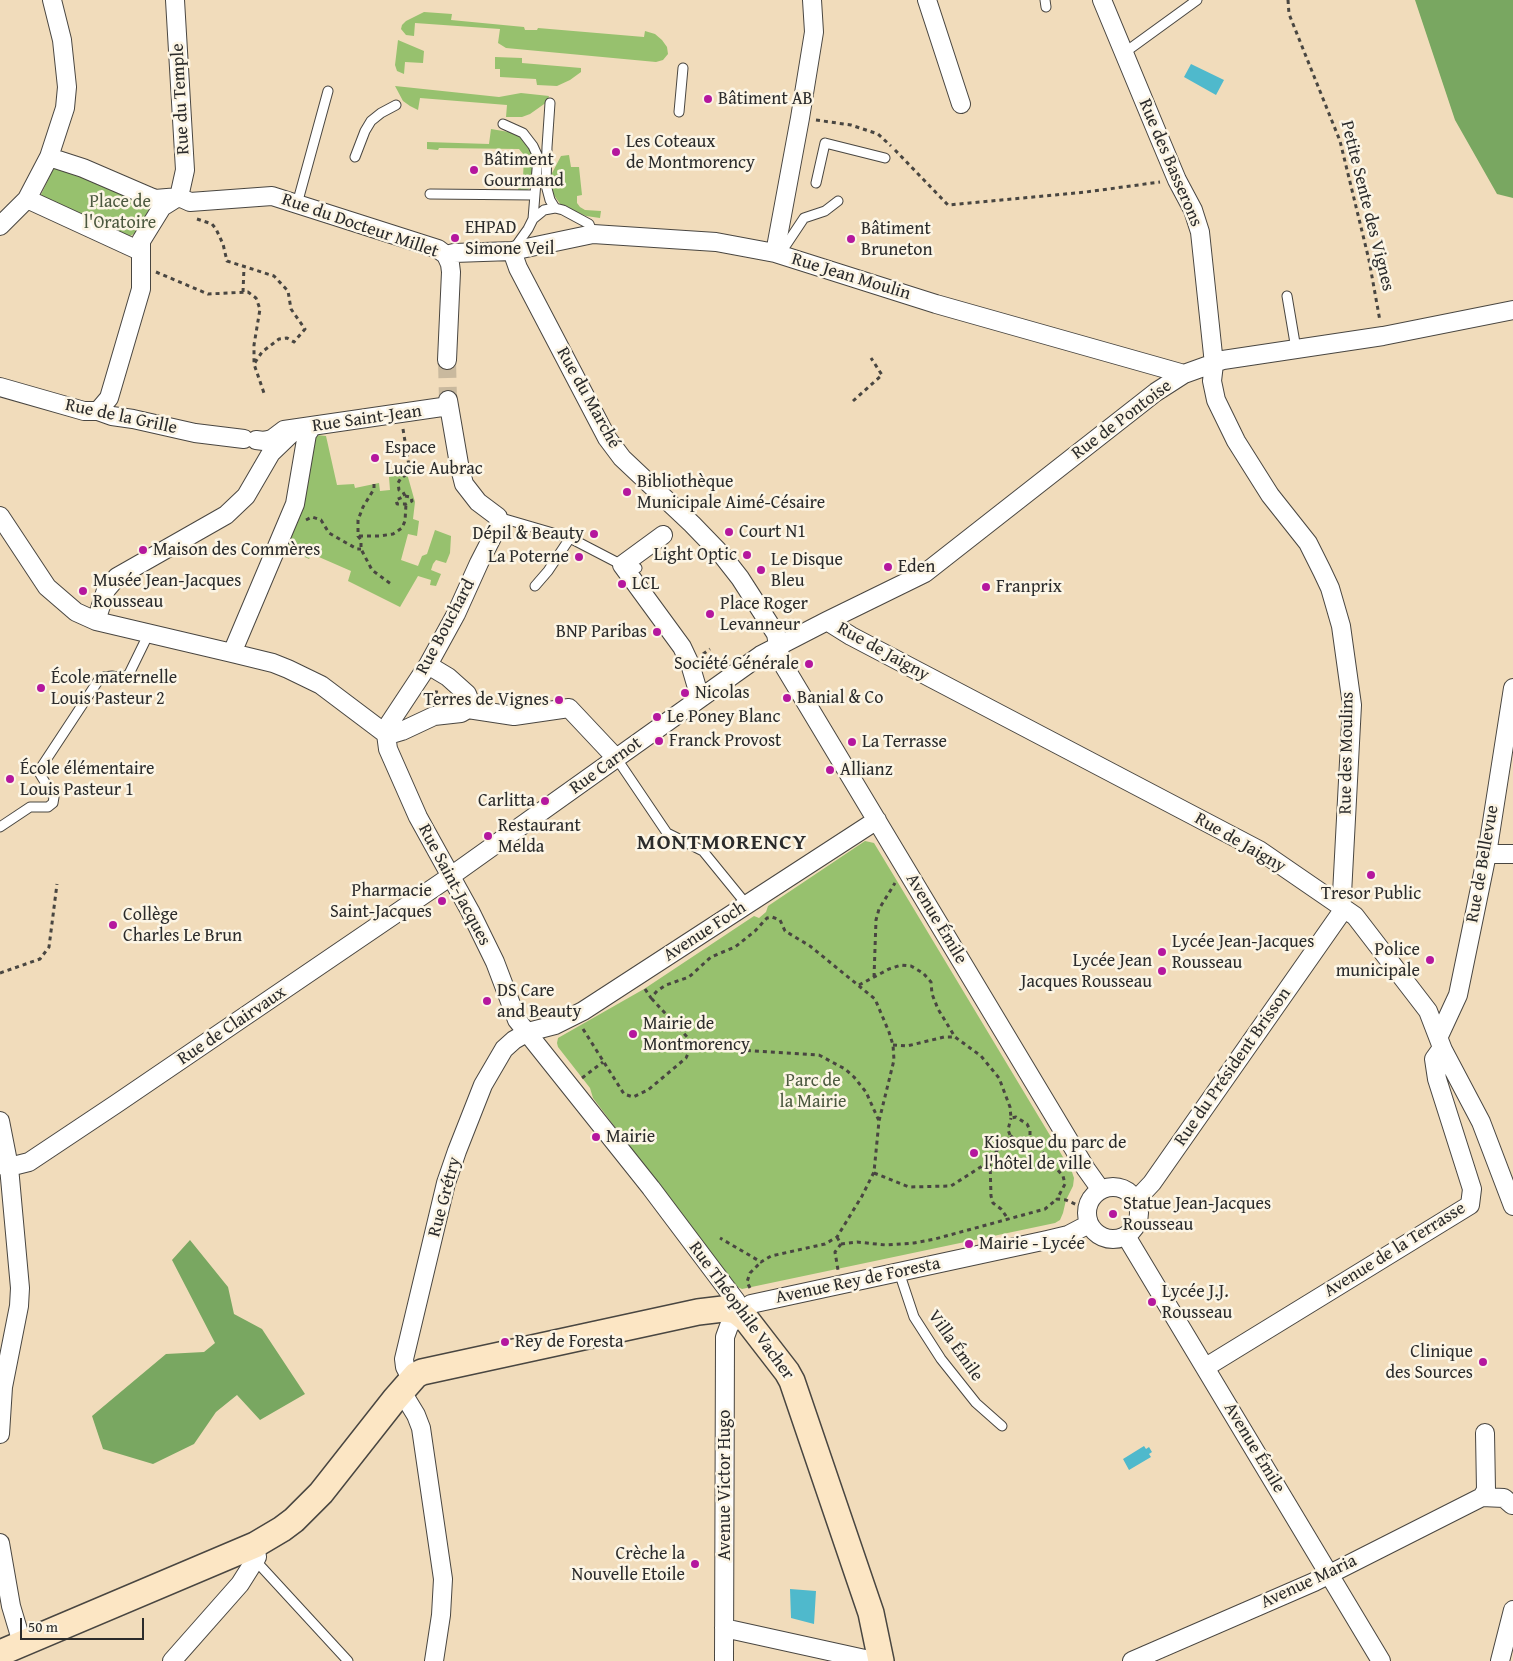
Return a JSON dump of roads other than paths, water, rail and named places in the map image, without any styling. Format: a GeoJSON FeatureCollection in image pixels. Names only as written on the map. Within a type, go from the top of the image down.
{"type":"FeatureCollection","features":[{"type":"Feature","properties":{"kind":"main road","name":"Avenue Rey de Foresta"},"geometry":{"type":"LineString","coordinates":[[407,1386],[419,1373],[427,1370],[698,1312],[723,1309],[736,1311],[749,1307]]}},
{"type":"Feature","properties":{"kind":"main road","name":"Rue Théophile Vacher"},"geometry":{"type":"LineString","coordinates":[[749,1307],[758,1334],[787,1372],[797,1393],[871,1613],[881,1661]]}},
{"type":"Feature","properties":{"kind":"main road"},"geometry":{"type":"LineString","coordinates":[[11,1648],[255,1552],[311,1504],[407,1386]]}},
{"type":"Feature","properties":{"kind":"street"},"geometry":{"type":"LineString","coordinates":[[0,226],[27,199],[49,157],[66,108],[67,87],[62,40],[52,0]]}},
{"type":"Feature","properties":{"kind":"street","name":"Rue du Temple"},"geometry":{"type":"LineString","coordinates":[[175,0],[185,170],[184,199]]}},
{"type":"Feature","properties":{"kind":"street"},"geometry":{"type":"LineString","coordinates":[[776,254],[814,32],[812,0]]}},
{"type":"Feature","properties":{"kind":"street"},"geometry":{"type":"LineString","coordinates":[[927,0],[960,104]]}},
{"type":"Feature","properties":{"kind":"street","name":"Rue des Basserons"},"geometry":{"type":"LineString","coordinates":[[1102,0],[1177,180],[1193,210],[1200,232],[1214,364]]}},
{"type":"Feature","properties":{"kind":"street","name":"Rue du Docteur Millet"},"geometry":{"type":"LineString","coordinates":[[49,157],[83,168],[155,199],[272,196],[438,249],[446,255],[454,253],[512,251]]}},
{"type":"Feature","properties":{"kind":"street"},"geometry":{"type":"LineString","coordinates":[[27,199],[140,258]]}},
{"type":"Feature","properties":{"kind":"street"},"geometry":{"type":"LineString","coordinates":[[98,411],[109,398],[141,289],[140,258],[142,241],[162,207],[184,199]]}},
{"type":"Feature","properties":{"kind":"street","name":"Rue Jean Moulin"},"geometry":{"type":"LineString","coordinates":[[512,251],[592,234],[716,242],[776,254],[936,304],[1184,374]]}},
{"type":"Feature","properties":{"kind":"street","name":"Rue du Marché"},"geometry":{"type":"LineString","coordinates":[[512,251],[518,268],[607,438],[622,458],[662,486],[673,524],[701,533],[740,578],[776,634],[779,646]]}},
{"type":"Feature","properties":{"kind":"street"},"geometry":{"type":"LineString","coordinates":[[446,255],[451,272],[447,360]]}},
{"type":"Feature","properties":{"kind":"street","name":"Rue de Pontoise"},"geometry":{"type":"LineString","coordinates":[[761,656],[826,621],[925,572],[1144,402],[1184,374],[1223,360],[1383,336],[1513,310]]}},
{"type":"Feature","properties":{"kind":"street","name":"Rue des Moulins"},"geometry":{"type":"LineString","coordinates":[[1214,364],[1212,381],[1216,400],[1236,441],[1270,495],[1311,548],[1330,588],[1341,626],[1352,705],[1342,907]]}},
{"type":"Feature","properties":{"kind":"street"},"geometry":{"type":"LineString","coordinates":[[1144,402],[1156,385],[1158,377],[1147,365]]}},
{"type":"Feature","properties":{"kind":"street","name":"Rue de la Grille"},"geometry":{"type":"LineString","coordinates":[[0,387],[84,411],[98,411],[112,416],[195,433],[264,441],[297,429]]}},
{"type":"Feature","properties":{"kind":"street","name":"Rue Saint-Jean"},"geometry":{"type":"LineString","coordinates":[[297,429],[400,414],[449,403],[464,484],[478,502],[498,517]]}},
{"type":"Feature","properties":{"kind":"street"},"geometry":{"type":"LineString","coordinates":[[96,621],[106,590],[116,577],[226,515],[246,496],[271,453],[297,429],[307,434],[295,504],[232,652]]}},
{"type":"Feature","properties":{"kind":"street"},"geometry":{"type":"LineString","coordinates":[[0,516],[47,587],[76,612],[96,621],[274,663],[321,686],[386,734],[392,734],[434,716],[461,713],[468,709],[514,716],[569,708],[617,759]]}},
{"type":"Feature","properties":{"kind":"street","name":"Rue Bouchard"},"geometry":{"type":"LineString","coordinates":[[386,734],[389,724],[428,665],[456,614],[499,524],[498,517]]}},
{"type":"Feature","properties":{"kind":"street"},"geometry":{"type":"LineString","coordinates":[[673,524],[630,567],[682,647],[690,664],[700,698]]}},
{"type":"Feature","properties":{"kind":"street","name":"Rue de Jaigny"},"geometry":{"type":"LineString","coordinates":[[826,621],[851,636],[1259,850],[1360,920],[1428,1011],[1441,1043],[1481,1122],[1513,1206]]}},
{"type":"Feature","properties":{"kind":"street","name":"Avenue Émile"},"geometry":{"type":"LineString","coordinates":[[779,646],[781,661],[1086,1169],[1101,1190]]}},
{"type":"Feature","properties":{"kind":"street","name":"Rue Carnot"},"geometry":{"type":"LineString","coordinates":[[451,876],[761,656]]}},
{"type":"Feature","properties":{"kind":"street"},"geometry":{"type":"LineString","coordinates":[[428,665],[448,678],[467,694],[469,699],[468,709]]}},
{"type":"Feature","properties":{"kind":"street","name":"Rue de Bellevue"},"geometry":{"type":"LineString","coordinates":[[1441,1043],[1458,995],[1487,854],[1513,688]]}},
{"type":"Feature","properties":{"kind":"street","name":"Rue Saint-Jacques"},"geometry":{"type":"LineString","coordinates":[[386,734],[393,764],[418,817],[470,911],[494,962],[517,1020],[528,1032]]}},
{"type":"Feature","properties":{"kind":"street","name":"Avenue Foch"},"geometry":{"type":"LineString","coordinates":[[528,1032],[554,1025],[574,1015],[877,820]]}},
{"type":"Feature","properties":{"kind":"street"},"geometry":{"type":"LineString","coordinates":[[1487,854],[1513,854]]}},
{"type":"Feature","properties":{"kind":"street","name":"Rue de Clairvaux"},"geometry":{"type":"LineString","coordinates":[[4,1166],[30,1162],[451,876]]}},
{"type":"Feature","properties":{"kind":"street","name":"Rue du Président Brisson"},"geometry":{"type":"LineString","coordinates":[[1136,1200],[1152,1183],[1341,913],[1342,907]]}},
{"type":"Feature","properties":{"kind":"street","name":"Rue Théophile Vacher"},"geometry":{"type":"LineString","coordinates":[[528,1032],[651,1188],[736,1301],[749,1307]]}},
{"type":"Feature","properties":{"kind":"street","name":"Rue Grétry"},"geometry":{"type":"LineString","coordinates":[[434,1661],[441,1615],[443,1579],[421,1428],[407,1386],[404,1359],[446,1184],[457,1151],[483,1085],[504,1049],[514,1040],[528,1032]]}},
{"type":"Feature","properties":{"kind":"street","name":"Avenue de la Terrasse"},"geometry":{"type":"LineString","coordinates":[[1206,1367],[1470,1205],[1472,1189],[1437,1079],[1434,1059],[1439,1052],[1441,1043]]}},
{"type":"Feature","properties":{"kind":"street"},"geometry":{"type":"LineString","coordinates":[[0,1121],[20,1288],[3,1387],[0,1434]]}},
{"type":"Feature","properties":{"kind":"street"},"geometry":{"type":"LineString","coordinates":[[1116,1187],[1124,1190],[1136,1200],[1139,1216],[1133,1231],[1118,1240],[1109,1240],[1094,1232],[1088,1216],[1089,1201],[1101,1190],[1116,1187]]}},
{"type":"Feature","properties":{"kind":"street","name":"Avenue Rey de Foresta"},"geometry":{"type":"LineString","coordinates":[[749,1307],[841,1283],[1061,1237],[1088,1216]]}},
{"type":"Feature","properties":{"kind":"street","name":"Avenue Émile"},"geometry":{"type":"LineString","coordinates":[[1126,1236],[1381,1661]]}},
{"type":"Feature","properties":{"kind":"street","name":"Avenue Victor Hugo"},"geometry":{"type":"LineString","coordinates":[[724,1661],[725,1337],[729,1326],[749,1307]]}},
{"type":"Feature","properties":{"kind":"street"},"geometry":{"type":"LineString","coordinates":[[1485,1433],[1486,1490],[1482,1497],[1504,1498],[1512,1505]]}},
{"type":"Feature","properties":{"kind":"street","name":"Avenue Maria"},"geometry":{"type":"LineString","coordinates":[[1132,1661],[1314,1582],[1482,1497]]}},
{"type":"Feature","properties":{"kind":"street"},"geometry":{"type":"LineString","coordinates":[[0,1543],[11,1606],[11,1648]]}},
{"type":"Feature","properties":{"kind":"street"},"geometry":{"type":"LineString","coordinates":[[172,1661],[233,1594],[255,1552]]}},
{"type":"Feature","properties":{"kind":"street"},"geometry":{"type":"LineString","coordinates":[[1500,1661],[1513,1610]]}},
{"type":"Feature","properties":{"kind":"street"},"geometry":{"type":"LineString","coordinates":[[724,1628],[874,1661]]}},
{"type":"Feature","properties":{"kind":"lane"},"geometry":{"type":"LineString","coordinates":[[1124,53],[1197,0]]}},
{"type":"Feature","properties":{"kind":"lane"},"geometry":{"type":"LineString","coordinates":[[679,112],[683,68]]}},
{"type":"Feature","properties":{"kind":"lane"},"geometry":{"type":"LineString","coordinates":[[297,204],[328,91]]}},
{"type":"Feature","properties":{"kind":"lane"},"geometry":{"type":"LineString","coordinates":[[550,103],[546,185],[550,200],[555,208]]}},
{"type":"Feature","properties":{"kind":"lane"},"geometry":{"type":"LineString","coordinates":[[355,158],[365,131],[371,121],[396,105]]}},
{"type":"Feature","properties":{"kind":"lane"},"geometry":{"type":"LineString","coordinates":[[503,124],[523,133],[533,146],[538,157],[533,220]]}},
{"type":"Feature","properties":{"kind":"lane"},"geometry":{"type":"LineString","coordinates":[[816,183],[825,144],[885,158]]}},
{"type":"Feature","properties":{"kind":"lane"},"geometry":{"type":"LineString","coordinates":[[430,194],[534,195]]}},
{"type":"Feature","properties":{"kind":"lane"},"geometry":{"type":"LineString","coordinates":[[776,254],[786,245],[804,218],[826,211],[838,201]]}},
{"type":"Feature","properties":{"kind":"lane"},"geometry":{"type":"LineString","coordinates":[[512,251],[533,220],[544,210],[555,208],[563,210],[589,224],[592,234]]}},
{"type":"Feature","properties":{"kind":"lane"},"geometry":{"type":"LineString","coordinates":[[1287,296],[1296,349]]}},
{"type":"Feature","properties":{"kind":"lane"},"geometry":{"type":"LineString","coordinates":[[498,517],[570,538],[630,567]]}},
{"type":"Feature","properties":{"kind":"lane"},"geometry":{"type":"LineString","coordinates":[[535,586],[570,538]]}},
{"type":"Feature","properties":{"kind":"lane"},"geometry":{"type":"LineString","coordinates":[[0,827],[30,807],[48,807],[53,803],[54,797],[40,774],[42,766],[98,681],[104,677],[122,678],[128,674],[150,633]]}},
{"type":"Feature","properties":{"kind":"lane"},"geometry":{"type":"LineString","coordinates":[[617,759],[667,833],[703,851],[747,905]]}},
{"type":"Feature","properties":{"kind":"lane","name":"Villa Émile"},"geometry":{"type":"LineString","coordinates":[[899,1272],[914,1317],[942,1359],[976,1403],[1002,1426]]}},
{"type":"Feature","properties":{"kind":"lane"},"geometry":{"type":"LineString","coordinates":[[255,1552],[348,1661]]}},
{"type":"Feature","properties":{"kind":"water"},"geometry":{"type":"Polygon","coordinates":[[[1191,64],[1224,80],[1216,95],[1184,77],[1191,64]]]}},
{"type":"Feature","properties":{"kind":"water"},"geometry":{"type":"Polygon","coordinates":[[[1144,1446],[1146,1449],[1149,1447],[1152,1452],[1149,1454],[1151,1457],[1129,1470],[1123,1459],[1144,1446]]]}},
{"type":"Feature","properties":{"kind":"water"},"geometry":{"type":"Polygon","coordinates":[[[790,1589],[816,1591],[814,1624],[791,1618],[790,1589]]]}},
{"type":"Feature","properties":{"kind":"tunnel"},"geometry":{"type":"LineString","coordinates":[[447,360],[448,400]]}},
{"type":"Feature","properties":{"kind":"place","name":"Bâtiment AB"},"geometry":{"type":"Point","coordinates":[708,99]}},
{"type":"Feature","properties":{"kind":"place","name":"Les Coteaux de Montmorency"},"geometry":{"type":"Point","coordinates":[616,152]}},
{"type":"Feature","properties":{"kind":"place","name":"Bâtiment Gourmand"},"geometry":{"type":"Point","coordinates":[474,170]}},
{"type":"Feature","properties":{"kind":"place","name":"EHPAD Simone Veil"},"geometry":{"type":"Point","coordinates":[455,238]}},
{"type":"Feature","properties":{"kind":"place","name":"Bâtiment Bruneton"},"geometry":{"type":"Point","coordinates":[851,239]}},
{"type":"Feature","properties":{"kind":"place","name":"Espace Lucie Aubrac"},"geometry":{"type":"Point","coordinates":[375,458]}},
{"type":"Feature","properties":{"kind":"place","name":"Bibliothèque Municipale Aimé-Césaire"},"geometry":{"type":"Point","coordinates":[627,492]}},
{"type":"Feature","properties":{"kind":"place","name":"Court N1"},"geometry":{"type":"Point","coordinates":[729,532]}},
{"type":"Feature","properties":{"kind":"place","name":"Dépil & Beauty"},"geometry":{"type":"Point","coordinates":[594,534]}},
{"type":"Feature","properties":{"kind":"place","name":"Maison des Commères"},"geometry":{"type":"Point","coordinates":[143,550]}},
{"type":"Feature","properties":{"kind":"place","name":"Light Optic"},"geometry":{"type":"Point","coordinates":[747,555]}},
{"type":"Feature","properties":{"kind":"place","name":"La Poterne"},"geometry":{"type":"Point","coordinates":[579,557]}},
{"type":"Feature","properties":{"kind":"place","name":"Eden"},"geometry":{"type":"Point","coordinates":[888,567]}},
{"type":"Feature","properties":{"kind":"place","name":"Le Disque Bleu"},"geometry":{"type":"Point","coordinates":[761,570]}},
{"type":"Feature","properties":{"kind":"place","name":"LCL"},"geometry":{"type":"Point","coordinates":[622,584]}},
{"type":"Feature","properties":{"kind":"place","name":"Franprix"},"geometry":{"type":"Point","coordinates":[986,587]}},
{"type":"Feature","properties":{"kind":"place","name":"Musée Jean-Jacques Rousseau"},"geometry":{"type":"Point","coordinates":[83,591]}},
{"type":"Feature","properties":{"kind":"place","name":"Place Roger Levanneur"},"geometry":{"type":"Point","coordinates":[710,614]}},
{"type":"Feature","properties":{"kind":"place","name":"BNP Paribas"},"geometry":{"type":"Point","coordinates":[657,632]}},
{"type":"Feature","properties":{"kind":"place","name":"Société Générale"},"geometry":{"type":"Point","coordinates":[809,664]}},
{"type":"Feature","properties":{"kind":"place","name":"École maternelle Louis Pasteur 2"},"geometry":{"type":"Point","coordinates":[41,688]}},
{"type":"Feature","properties":{"kind":"place","name":"Nicolas"},"geometry":{"type":"Point","coordinates":[685,693]}},
{"type":"Feature","properties":{"kind":"place","name":"Banial & Co"},"geometry":{"type":"Point","coordinates":[787,698]}},
{"type":"Feature","properties":{"kind":"place","name":"Terres de Vignes"},"geometry":{"type":"Point","coordinates":[559,700]}},
{"type":"Feature","properties":{"kind":"place","name":"Le Poney Blanc"},"geometry":{"type":"Point","coordinates":[657,717]}},
{"type":"Feature","properties":{"kind":"place","name":"Franck Provost"},"geometry":{"type":"Point","coordinates":[659,741]}},
{"type":"Feature","properties":{"kind":"place","name":"La Terrasse"},"geometry":{"type":"Point","coordinates":[852,742]}},
{"type":"Feature","properties":{"kind":"place","name":"Allianz"},"geometry":{"type":"Point","coordinates":[830,770]}},
{"type":"Feature","properties":{"kind":"place","name":"École élémentaire Louis Pasteur 1"},"geometry":{"type":"Point","coordinates":[10,779]}},
{"type":"Feature","properties":{"kind":"place","name":"Carlitta"},"geometry":{"type":"Point","coordinates":[545,801]}},
{"type":"Feature","properties":{"kind":"place","name":"Restaurant Melda"},"geometry":{"type":"Point","coordinates":[488,836]}},
{"type":"Feature","properties":{"kind":"place","name":"Tresor Public"},"geometry":{"type":"Point","coordinates":[1371,875]}},
{"type":"Feature","properties":{"kind":"place","name":"Pharmacie Saint-Jacques"},"geometry":{"type":"Point","coordinates":[442,901]}},
{"type":"Feature","properties":{"kind":"place","name":"Collège Charles Le Brun"},"geometry":{"type":"Point","coordinates":[113,925]}},
{"type":"Feature","properties":{"kind":"place","name":"Lycée Jean-Jacques Rousseau"},"geometry":{"type":"Point","coordinates":[1162,952]}},
{"type":"Feature","properties":{"kind":"place","name":"Police municipale"},"geometry":{"type":"Point","coordinates":[1430,960]}},
{"type":"Feature","properties":{"kind":"place","name":"Lycée Jean Jacques Rousseau"},"geometry":{"type":"Point","coordinates":[1162,971]}},
{"type":"Feature","properties":{"kind":"place","name":"DS Care and Beauty"},"geometry":{"type":"Point","coordinates":[487,1001]}},
{"type":"Feature","properties":{"kind":"place","name":"Mairie de Montmorency"},"geometry":{"type":"Point","coordinates":[633,1034]}},
{"type":"Feature","properties":{"kind":"place","name":"Mairie"},"geometry":{"type":"Point","coordinates":[596,1137]}},
{"type":"Feature","properties":{"kind":"place","name":"Kiosque du parc de l'hôtel de ville"},"geometry":{"type":"Point","coordinates":[974,1153]}},
{"type":"Feature","properties":{"kind":"place","name":"Statue Jean-Jacques Rousseau"},"geometry":{"type":"Point","coordinates":[1113,1214]}},
{"type":"Feature","properties":{"kind":"place","name":"Mairie - Lycée"},"geometry":{"type":"Point","coordinates":[969,1244]}},
{"type":"Feature","properties":{"kind":"place","name":"Lycée J.J. Rousseau"},"geometry":{"type":"Point","coordinates":[1152,1302]}},
{"type":"Feature","properties":{"kind":"place","name":"Rey de Foresta"},"geometry":{"type":"Point","coordinates":[505,1342]}},
{"type":"Feature","properties":{"kind":"place","name":"Clinique des Sources"},"geometry":{"type":"Point","coordinates":[1483,1362]}},
{"type":"Feature","properties":{"kind":"place","name":"Crèche la Nouvelle Etoile"},"geometry":{"type":"Point","coordinates":[695,1564]}},
{"type":"Feature","properties":{"kind":"district","name":"MONTMORENCY"},"geometry":{"type":"Point","coordinates":[722,843]}},
{"type":"Feature","properties":{"kind":"park label","name":"Place de l'Oratoire"},"geometry":{"type":"Point","coordinates":[120,212]}},
{"type":"Feature","properties":{"kind":"park label","name":"Parc de la Mairie"},"geometry":{"type":"Point","coordinates":[813,1091]}}]}
